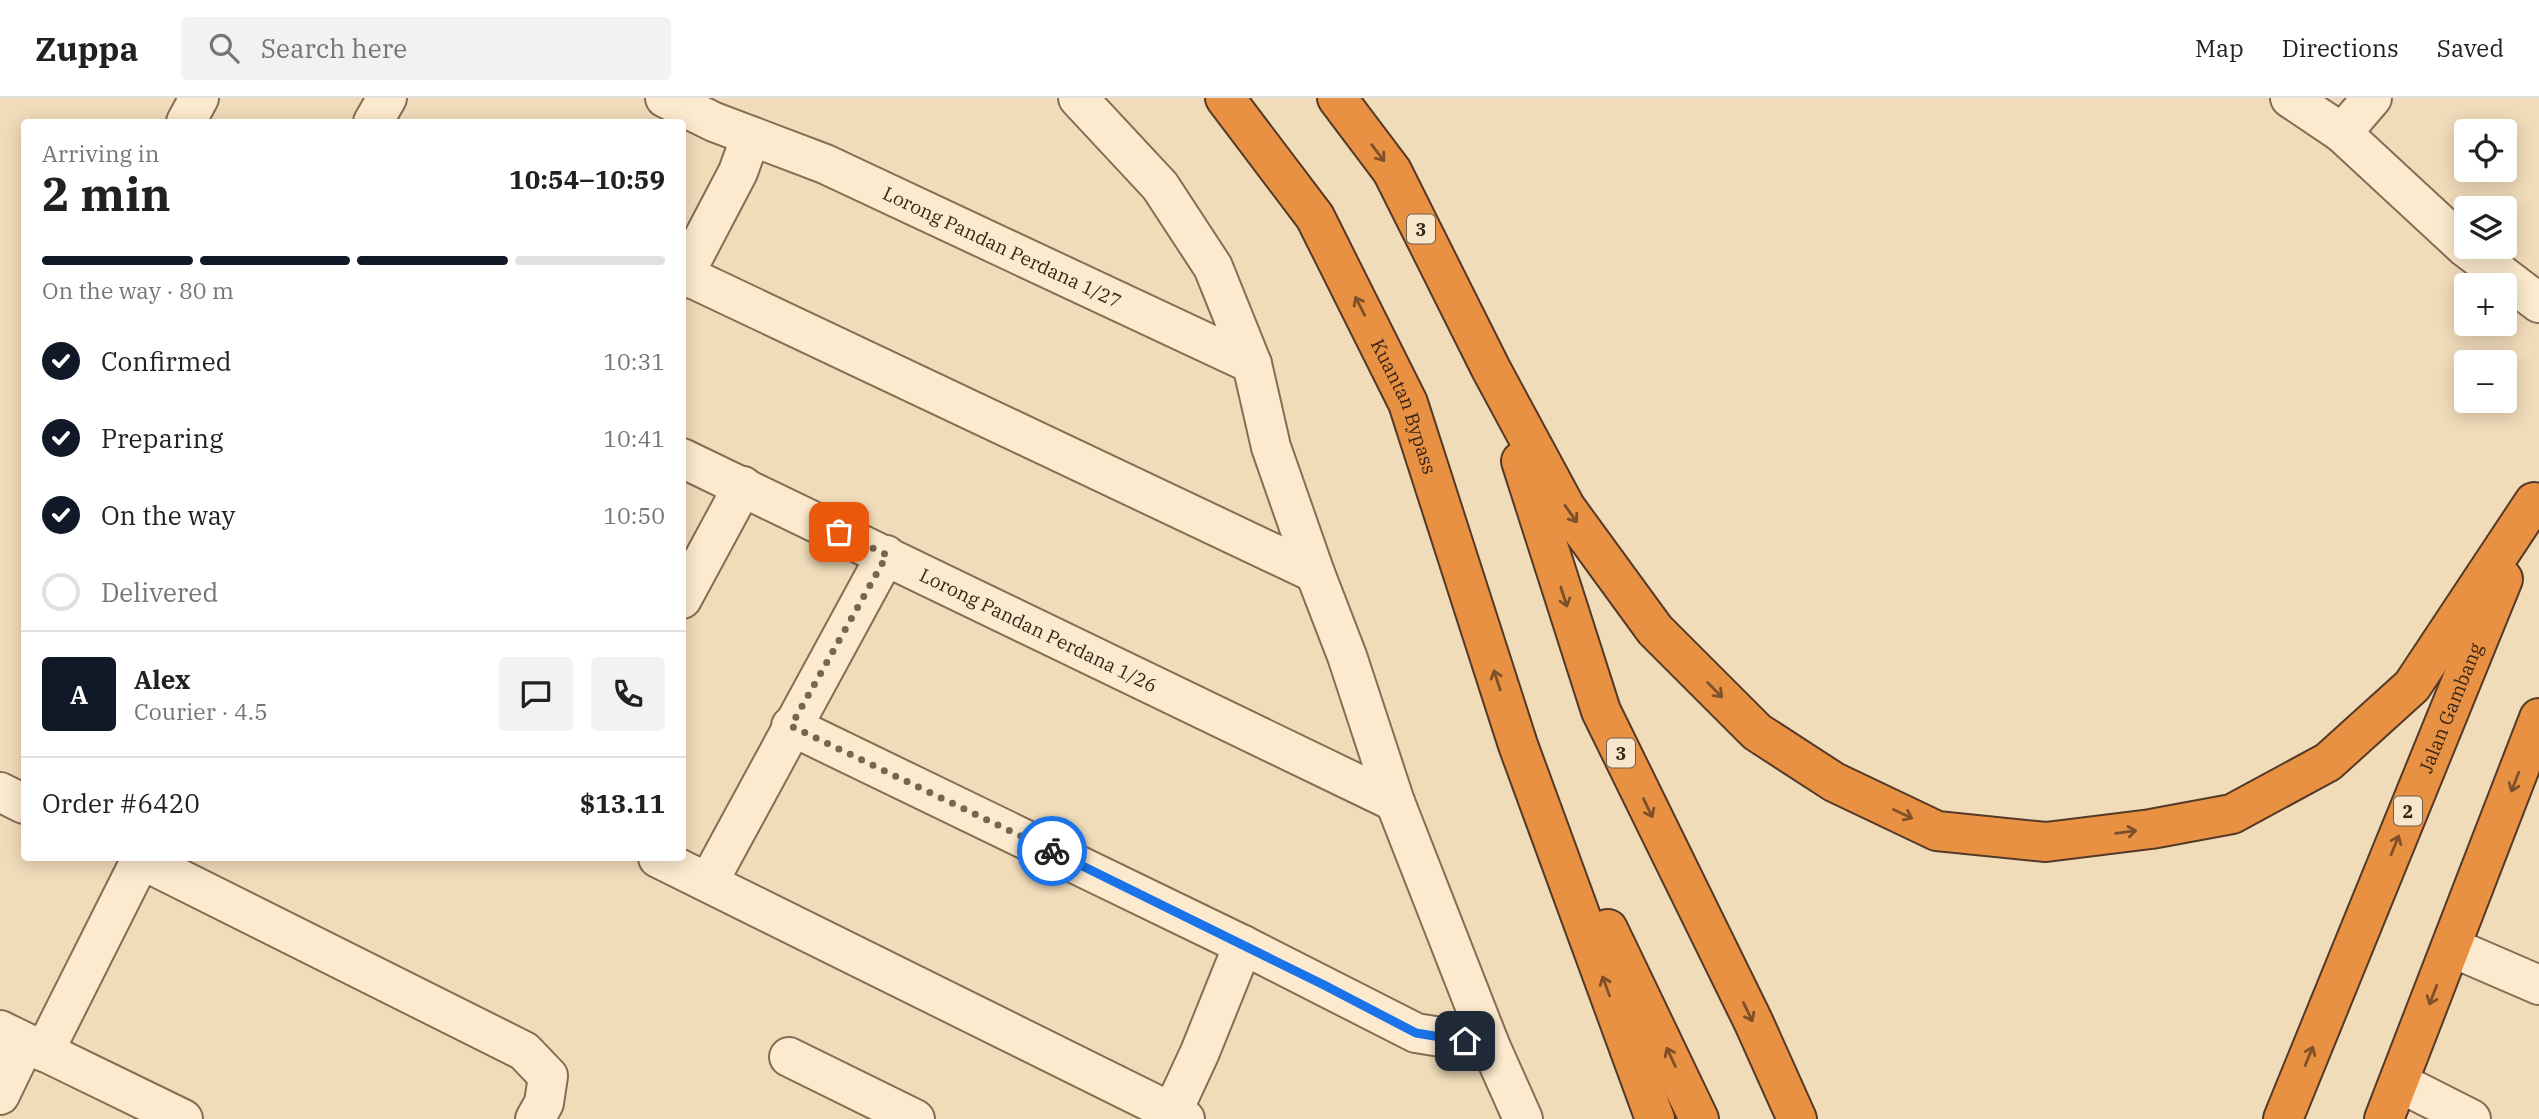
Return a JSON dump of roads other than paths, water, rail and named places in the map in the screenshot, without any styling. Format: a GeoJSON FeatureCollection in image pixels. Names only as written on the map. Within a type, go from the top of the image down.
{"type":"FeatureCollection","features":[{"type":"Feature","properties":{"kind":"highway","name":"Kuantan Bypass"},"geometry":{"type":"LineString","coordinates":[[1225,98],[1315,217],[1408,403],[1518,745]]}},
{"type":"Feature","properties":{"kind":"highway","name":"3"},"geometry":{"type":"LineString","coordinates":[[1337,98],[1392,171],[1491,369],[1601,711],[1753,1021],[1797,1119]]}},
{"type":"Feature","properties":{"kind":"highway"},"geometry":{"type":"LineString","coordinates":[[1491,369],[1566,508],[1655,630],[1757,732],[1834,782],[1937,831],[2046,842],[2151,829],[2232,814],[2328,762],[2412,686],[2536,496]]}},
{"type":"Feature","properties":{"kind":"highway","name":"Jalan Gambang"},"geometry":{"type":"LineString","coordinates":[[2283,1119],[2536,496]]}},
{"type":"Feature","properties":{"kind":"highway"},"geometry":{"type":"LineString","coordinates":[[2384,1119],[2539,718]]}},
{"type":"Feature","properties":{"kind":"highway"},"geometry":{"type":"LineString","coordinates":[[1518,745],[1655,1119]]}},
{"type":"Feature","properties":{"kind":"highway"},"geometry":{"type":"LineString","coordinates":[[1518,745],[1699,1119]]}},
{"type":"Feature","properties":{"kind":"street"},"geometry":{"type":"LineString","coordinates":[[188,119],[199,98]]}},
{"type":"Feature","properties":{"kind":"street"},"geometry":{"type":"LineString","coordinates":[[375,119],[387,98]]}},
{"type":"Feature","properties":{"kind":"street","name":"Lorong Pandan Perdana 1/27"},"geometry":{"type":"LineString","coordinates":[[666,98],[721,110],[751,136],[825,164],[1252,364]]}},
{"type":"Feature","properties":{"kind":"street"},"geometry":{"type":"LineString","coordinates":[[1078,98],[1160,186],[1213,267],[1252,364],[1271,447],[1347,656],[1395,802],[1490,1045],[1523,1119]]}},
{"type":"Feature","properties":{"kind":"street"},"geometry":{"type":"LineString","coordinates":[[2290,98],[2342,133],[2465,247],[2539,303]]}},
{"type":"Feature","properties":{"kind":"street"},"geometry":{"type":"LineString","coordinates":[[2342,133],[2372,98]]}},
{"type":"Feature","properties":{"kind":"street"},"geometry":{"type":"LineString","coordinates":[[686,273],[738,172],[751,136]]}},
{"type":"Feature","properties":{"kind":"street"},"geometry":{"type":"LineString","coordinates":[[686,278],[1315,573]]}},
{"type":"Feature","properties":{"kind":"street","name":"Lorong Pandan Perdana 1/26"},"geometry":{"type":"LineString","coordinates":[[686,460],[1395,802]]}},
{"type":"Feature","properties":{"kind":"street"},"geometry":{"type":"LineString","coordinates":[[686,592],[743,485]]}},
{"type":"Feature","properties":{"kind":"street"},"geometry":{"type":"LineString","coordinates":[[709,881],[791,726],[887,555]]}},
{"type":"Feature","properties":{"kind":"street"},"geometry":{"type":"LineString","coordinates":[[791,726],[1243,945],[1416,1033],[1490,1045]]}},
{"type":"Feature","properties":{"kind":"street"},"geometry":{"type":"LineString","coordinates":[[0,792],[21,802]]}},
{"type":"Feature","properties":{"kind":"street"},"geometry":{"type":"LineString","coordinates":[[0,1095],[23,1042],[137,861]]}},
{"type":"Feature","properties":{"kind":"street"},"geometry":{"type":"LineString","coordinates":[[145,861],[524,1051],[548,1076],[544,1103],[535,1119]]}},
{"type":"Feature","properties":{"kind":"street"},"geometry":{"type":"LineString","coordinates":[[665,861],[1175,1117],[1243,945]]}},
{"type":"Feature","properties":{"kind":"street"},"geometry":{"type":"LineString","coordinates":[[2451,947],[2539,985]]}},
{"type":"Feature","properties":{"kind":"street"},"geometry":{"type":"LineString","coordinates":[[23,1042],[183,1119]]}},
{"type":"Feature","properties":{"kind":"street"},"geometry":{"type":"LineString","coordinates":[[789,1058],[900,1116]]}},
{"type":"Feature","properties":{"kind":"street"},"geometry":{"type":"LineString","coordinates":[[2400,1083],[2471,1119]]}}]}
